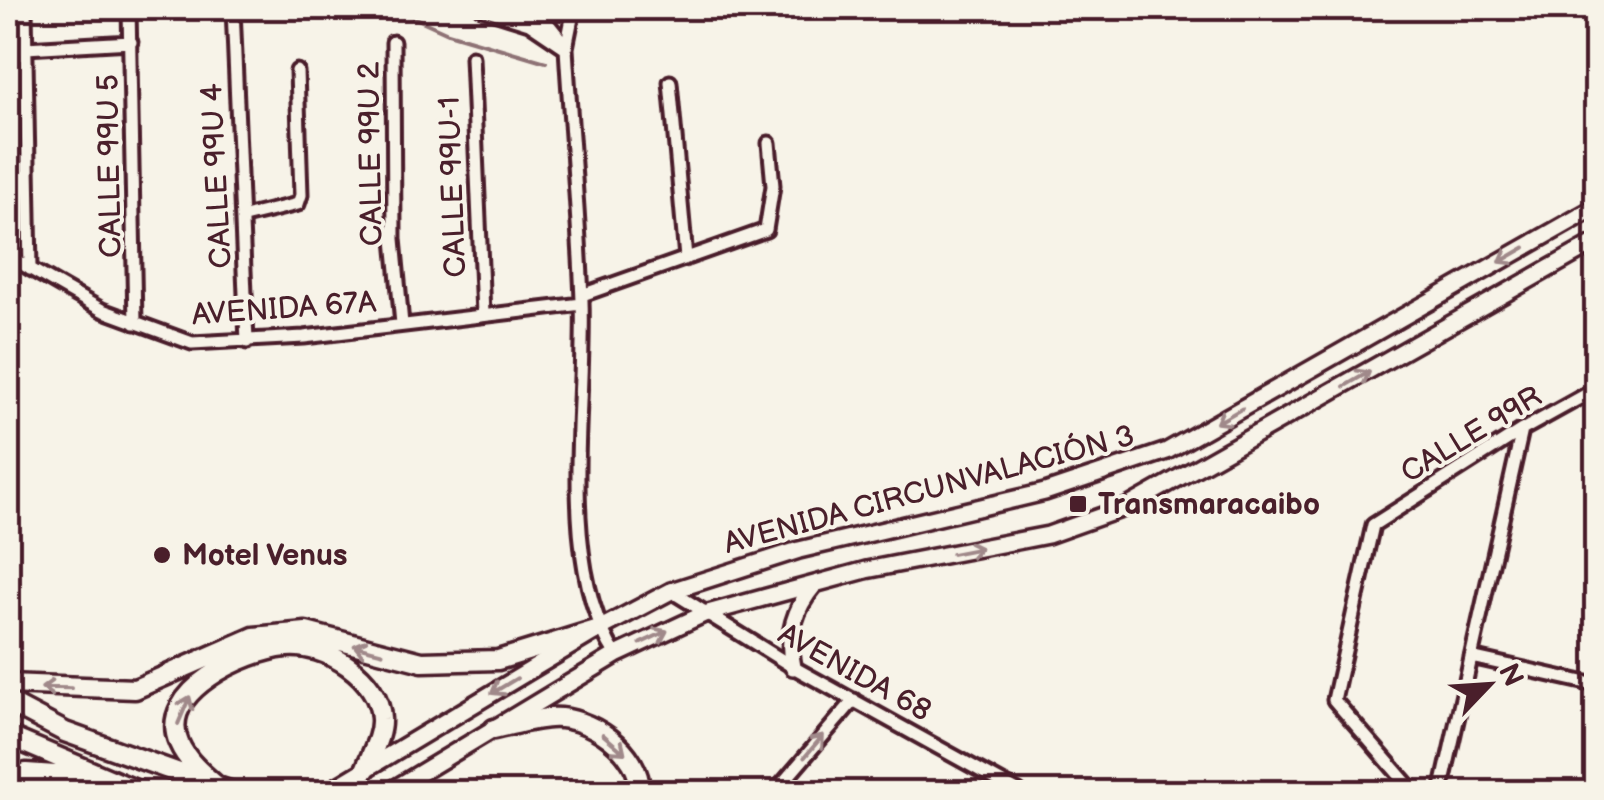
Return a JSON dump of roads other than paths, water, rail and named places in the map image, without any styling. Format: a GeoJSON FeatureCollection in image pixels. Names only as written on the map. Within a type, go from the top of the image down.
{"type":"FeatureCollection","features":[{"type":"Feature","properties":{"kind":"main road","name":"AVENIDA CIRCUNVALACIÓN 3"},"geometry":{"type":"LineString","coordinates":[[328,792],[599,628],[671,591],[799,550],[1044,492],[1167,451],[1596,207]]}},
{"type":"Feature","properties":{"kind":"main road","name":"AVENIDA CIRCUNVALACIÓN 3"},"geometry":{"type":"LineString","coordinates":[[390,792],[616,655],[704,614],[816,582],[1048,536],[1126,506],[1596,242]]}},
{"type":"Feature","properties":{"kind":"main road"},"geometry":{"type":"LineString","coordinates":[[793,667],[788,644],[794,618],[816,582]]}},
{"type":"Feature","properties":{"kind":"main road"},"geometry":{"type":"LineString","coordinates":[[8,684],[134,689],[254,637],[306,632],[422,662],[498,660],[599,628]]}},
{"type":"Feature","properties":{"kind":"main road"},"geometry":{"type":"LineString","coordinates":[[226,791],[196,768],[178,741],[178,715],[196,686],[238,658],[289,646],[337,658],[369,685],[382,717],[365,770]]}},
{"type":"Feature","properties":{"kind":"main road"},"geometry":{"type":"LineString","coordinates":[[8,702],[64,732],[226,791]]}},
{"type":"Feature","properties":{"kind":"main road"},"geometry":{"type":"LineString","coordinates":[[494,728],[554,717],[586,724],[612,739],[632,761],[640,792]]}},
{"type":"Feature","properties":{"kind":"main road"},"geometry":{"type":"LineString","coordinates":[[8,736],[140,792]]}},
{"type":"Feature","properties":{"kind":"main road"},"geometry":{"type":"LineString","coordinates":[[8,783],[26,773],[108,781]]}},
{"type":"Feature","properties":{"kind":"street"},"geometry":{"type":"LineString","coordinates":[[25,8],[30,269]]}},
{"type":"Feature","properties":{"kind":"street","name":"CALLE 99U 5"},"geometry":{"type":"LineString","coordinates":[[129,8],[135,324]]}},
{"type":"Feature","properties":{"kind":"street","name":"CALLE 99U 4"},"geometry":{"type":"LineString","coordinates":[[233,8],[247,342]]}},
{"type":"Feature","properties":{"kind":"street"},"geometry":{"type":"LineString","coordinates":[[481,8],[529,22],[566,48]]}},
{"type":"Feature","properties":{"kind":"street"},"geometry":{"type":"LineString","coordinates":[[517,8],[546,21],[566,48]]}},
{"type":"Feature","properties":{"kind":"street"},"geometry":{"type":"LineString","coordinates":[[574,8],[566,48],[582,299],[577,466],[590,603],[599,628],[616,655]]}},
{"type":"Feature","properties":{"kind":"street"},"geometry":{"type":"LineString","coordinates":[[8,49],[131,42]]}},
{"type":"Feature","properties":{"kind":"street","name":"CALLE 99U 2"},"geometry":{"type":"LineString","coordinates":[[393,42],[394,239],[402,324]]}},
{"type":"Feature","properties":{"kind":"street","name":"CALLE 99U-1"},"geometry":{"type":"LineString","coordinates":[[472,57],[482,314]]}},
{"type":"Feature","properties":{"kind":"street"},"geometry":{"type":"LineString","coordinates":[[244,218],[288,208],[298,204],[302,195],[297,71]]}},
{"type":"Feature","properties":{"kind":"street"},"geometry":{"type":"LineString","coordinates":[[670,82],[686,258]]}},
{"type":"Feature","properties":{"kind":"street","name":"AVENIDA 67A"},"geometry":{"type":"LineString","coordinates":[[8,256],[102,310],[192,343],[247,342],[482,314],[582,299],[766,230],[773,186],[769,143]]}},
{"type":"Feature","properties":{"kind":"street","name":"CALLE 99R"},"geometry":{"type":"LineString","coordinates":[[1412,791],[1334,700],[1374,525],[1522,430],[1596,389]]}},
{"type":"Feature","properties":{"kind":"street"},"geometry":{"type":"LineString","coordinates":[[1441,792],[1522,430]]}},
{"type":"Feature","properties":{"kind":"street","name":"AVENIDA 68"},"geometry":{"type":"LineString","coordinates":[[671,591],[793,667],[1018,792]]}},
{"type":"Feature","properties":{"kind":"street"},"geometry":{"type":"LineString","coordinates":[[1471,657],[1596,685]]}},
{"type":"Feature","properties":{"kind":"street"},"geometry":{"type":"LineString","coordinates":[[775,792],[854,700]]}},
{"type":"Feature","properties":{"kind":"waterway"},"geometry":{"type":"LineString","coordinates":[[393,8],[448,33],[546,62]]}},
{"type":"Feature","properties":{"kind":"place","name":"Transmaracaibo"},"geometry":{"type":"Point","coordinates":[1078,504]}},
{"type":"Feature","properties":{"kind":"place","name":"Motel Venus"},"geometry":{"type":"Point","coordinates":[162,555]}}]}
